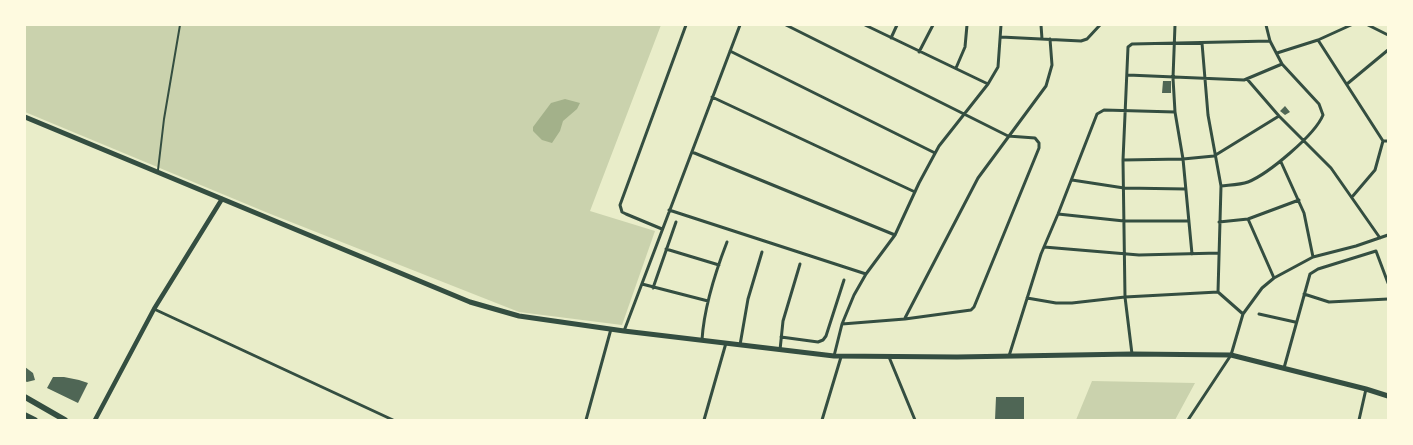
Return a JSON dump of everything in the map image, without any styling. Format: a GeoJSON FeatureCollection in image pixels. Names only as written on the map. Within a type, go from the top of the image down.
{"type":"FeatureCollection","features":[{"type":"Feature","properties":{"kind":"main road"},"geometry":{"type":"LineString","coordinates":[[25,117],[374,263],[478,304],[519,316],[624,331],[841,357],[1132,354],[1231,355],[1388,396]]}},
{"type":"Feature","properties":{"kind":"main road"},"geometry":{"type":"LineString","coordinates":[[25,397],[65,420]]}},
{"type":"Feature","properties":{"kind":"main road"},"geometry":{"type":"LineString","coordinates":[[25,415],[35,420]]}},
{"type":"Feature","properties":{"kind":"street"},"geometry":{"type":"LineString","coordinates":[[662,229],[622,212],[620,205],[686,25]]}},
{"type":"Feature","properties":{"kind":"street"},"geometry":{"type":"LineString","coordinates":[[624,331],[740,25]]}},
{"type":"Feature","properties":{"kind":"street"},"geometry":{"type":"LineString","coordinates":[[786,25],[1008,136],[1035,138],[1039,143],[1039,148],[974,307],[971,310],[905,319],[842,324]]}},
{"type":"Feature","properties":{"kind":"street"},"geometry":{"type":"LineString","coordinates":[[865,25],[988,84]]}},
{"type":"Feature","properties":{"kind":"street"},"geometry":{"type":"LineString","coordinates":[[891,38],[898,25]]}},
{"type":"Feature","properties":{"kind":"street"},"geometry":{"type":"LineString","coordinates":[[919,52],[933,25]]}},
{"type":"Feature","properties":{"kind":"street"},"geometry":{"type":"LineString","coordinates":[[956,68],[965,47],[966,25]]}},
{"type":"Feature","properties":{"kind":"street"},"geometry":{"type":"LineString","coordinates":[[834,356],[842,324],[854,295],[866,274],[895,235],[935,153],[988,84],[998,67],[1001,25]]}},
{"type":"Feature","properties":{"kind":"street"},"geometry":{"type":"LineString","coordinates":[[1041,25],[1042,39]]}},
{"type":"Feature","properties":{"kind":"street"},"geometry":{"type":"LineString","coordinates":[[1001,37],[1080,40],[1087,39],[1100,25]]}},
{"type":"Feature","properties":{"kind":"street"},"geometry":{"type":"LineString","coordinates":[[1175,25],[1173,78],[1192,254]]}},
{"type":"Feature","properties":{"kind":"street"},"geometry":{"type":"LineString","coordinates":[[1221,186],[1248,182],[1280,162],[1304,139],[1321,119],[1323,112],[1319,104],[1282,64],[1270,41],[1266,25]]}},
{"type":"Feature","properties":{"kind":"street"},"geometry":{"type":"LineString","coordinates":[[1277,53],[1318,40],[1351,25]]}},
{"type":"Feature","properties":{"kind":"street"},"geometry":{"type":"LineString","coordinates":[[1368,25],[1388,35]]}},
{"type":"Feature","properties":{"kind":"street"},"geometry":{"type":"LineString","coordinates":[[905,319],[978,178],[1046,86],[1052,65],[1050,39]]}},
{"type":"Feature","properties":{"kind":"street"},"geometry":{"type":"LineString","coordinates":[[1318,40],[1383,142],[1376,170],[1352,196]]}},
{"type":"Feature","properties":{"kind":"street"},"geometry":{"type":"LineString","coordinates":[[1132,354],[1125,297],[1123,160],[1128,47],[1132,44],[1270,41]]}},
{"type":"Feature","properties":{"kind":"street"},"geometry":{"type":"LineString","coordinates":[[1202,43],[1208,116],[1221,186],[1218,292]]}},
{"type":"Feature","properties":{"kind":"street"},"geometry":{"type":"LineString","coordinates":[[1347,84],[1388,50]]}},
{"type":"Feature","properties":{"kind":"street"},"geometry":{"type":"LineString","coordinates":[[730,51],[935,153]]}},
{"type":"Feature","properties":{"kind":"street"},"geometry":{"type":"LineString","coordinates":[[1128,75],[1247,79],[1282,64]]}},
{"type":"Feature","properties":{"kind":"street"},"geometry":{"type":"LineString","coordinates":[[1247,79],[1279,116],[1331,168],[1380,238]]}},
{"type":"Feature","properties":{"kind":"street"},"geometry":{"type":"LineString","coordinates":[[712,97],[915,192]]}},
{"type":"Feature","properties":{"kind":"street"},"geometry":{"type":"LineString","coordinates":[[1009,356],[1044,247],[1097,114],[1100,111],[1176,112]]}},
{"type":"Feature","properties":{"kind":"street"},"geometry":{"type":"LineString","coordinates":[[1123,160],[1183,159],[1214,156],[1279,116]]}},
{"type":"Feature","properties":{"kind":"street"},"geometry":{"type":"LineString","coordinates":[[1383,142],[1388,140]]}},
{"type":"Feature","properties":{"kind":"street"},"geometry":{"type":"LineString","coordinates":[[692,152],[895,235]]}},
{"type":"Feature","properties":{"kind":"street"},"geometry":{"type":"LineString","coordinates":[[1280,162],[1299,200],[1306,220],[1313,257]]}},
{"type":"Feature","properties":{"kind":"street"},"geometry":{"type":"LineString","coordinates":[[1072,180],[1124,188],[1186,189]]}},
{"type":"Feature","properties":{"kind":"street"},"geometry":{"type":"LineString","coordinates":[[95,420],[154,309],[222,199]]}},
{"type":"Feature","properties":{"kind":"street"},"geometry":{"type":"LineString","coordinates":[[1220,222],[1248,219],[1299,200]]}},
{"type":"Feature","properties":{"kind":"street"},"geometry":{"type":"LineString","coordinates":[[669,210],[866,274]]}},
{"type":"Feature","properties":{"kind":"street"},"geometry":{"type":"LineString","coordinates":[[1058,214],[1124,221],[1189,221]]}},
{"type":"Feature","properties":{"kind":"street"},"geometry":{"type":"LineString","coordinates":[[1248,219],[1274,278]]}},
{"type":"Feature","properties":{"kind":"street"},"geometry":{"type":"LineString","coordinates":[[653,288],[676,222]]}},
{"type":"Feature","properties":{"kind":"street"},"geometry":{"type":"LineString","coordinates":[[1188,420],[1231,355],[1243,314],[1262,288],[1274,278],[1313,257],[1388,235]]}},
{"type":"Feature","properties":{"kind":"street"},"geometry":{"type":"LineString","coordinates":[[702,340],[708,301],[727,242]]}},
{"type":"Feature","properties":{"kind":"street"},"geometry":{"type":"LineString","coordinates":[[1044,247],[1125,254],[1219,253]]}},
{"type":"Feature","properties":{"kind":"street"},"geometry":{"type":"LineString","coordinates":[[666,249],[719,265]]}},
{"type":"Feature","properties":{"kind":"street"},"geometry":{"type":"LineString","coordinates":[[1284,368],[1309,276],[1316,270],[1375,251],[1388,283]]}},
{"type":"Feature","properties":{"kind":"street"},"geometry":{"type":"LineString","coordinates":[[740,345],[748,299],[762,252]]}},
{"type":"Feature","properties":{"kind":"street"},"geometry":{"type":"LineString","coordinates":[[780,350],[786,308],[800,264]]}},
{"type":"Feature","properties":{"kind":"street"},"geometry":{"type":"LineString","coordinates":[[781,338],[818,342],[823,340],[826,336],[844,280]]}},
{"type":"Feature","properties":{"kind":"street"},"geometry":{"type":"LineString","coordinates":[[642,284],[708,301]]}},
{"type":"Feature","properties":{"kind":"street"},"geometry":{"type":"LineString","coordinates":[[1027,298],[1056,303],[1072,303],[1125,297],[1218,292],[1243,314]]}},
{"type":"Feature","properties":{"kind":"street"},"geometry":{"type":"LineString","coordinates":[[1304,294],[1329,302],[1388,299]]}},
{"type":"Feature","properties":{"kind":"street"},"geometry":{"type":"LineString","coordinates":[[154,309],[393,420]]}},
{"type":"Feature","properties":{"kind":"street"},"geometry":{"type":"LineString","coordinates":[[1259,314],[1296,322]]}},
{"type":"Feature","properties":{"kind":"street"},"geometry":{"type":"LineString","coordinates":[[586,420],[610,329]]}},
{"type":"Feature","properties":{"kind":"street"},"geometry":{"type":"LineString","coordinates":[[704,420],[726,343]]}},
{"type":"Feature","properties":{"kind":"street"},"geometry":{"type":"LineString","coordinates":[[822,420],[841,357]]}},
{"type":"Feature","properties":{"kind":"street"},"geometry":{"type":"LineString","coordinates":[[888,357],[915,420]]}},
{"type":"Feature","properties":{"kind":"street"},"geometry":{"type":"LineString","coordinates":[[1359,420],[1366,389]]}},
{"type":"Feature","properties":{"kind":"lane"},"geometry":{"type":"LineString","coordinates":[[158,172],[162,133],[180,25]]}},
{"type":"Feature","properties":{"kind":"shaded area"},"geometry":{"type":"Polygon","coordinates":[[[25,25],[661,25],[590,211],[655,231],[622,325],[519,312],[268,213],[25,112],[25,25]]]}},
{"type":"Feature","properties":{"kind":"shaded area"},"geometry":{"type":"Polygon","coordinates":[[[565,99],[580,103],[577,109],[563,121],[560,131],[552,143],[542,140],[533,131],[533,127],[551,103],[565,99]]]}},
{"type":"Feature","properties":{"kind":"shaded area"},"geometry":{"type":"Polygon","coordinates":[[[1092,381],[1195,383],[1175,420],[1076,420],[1092,381]]]}},
{"type":"Feature","properties":{"kind":"building"},"geometry":{"type":"Polygon","coordinates":[[[1163,81],[1171,81],[1171,93],[1162,93],[1163,81]]]}},
{"type":"Feature","properties":{"kind":"building"},"geometry":{"type":"Polygon","coordinates":[[[1285,106],[1290,112],[1285,115],[1280,111],[1285,106]]]}},
{"type":"Feature","properties":{"kind":"building"},"geometry":{"type":"Polygon","coordinates":[[[25,367],[33,373],[35,380],[25,381],[25,367]]]}},
{"type":"Feature","properties":{"kind":"building"},"geometry":{"type":"Polygon","coordinates":[[[53,377],[64,377],[88,383],[78,403],[47,388],[53,377]]]}},
{"type":"Feature","properties":{"kind":"building"},"geometry":{"type":"Polygon","coordinates":[[[996,397],[1024,397],[1024,420],[995,420],[996,397]]]}}]}
